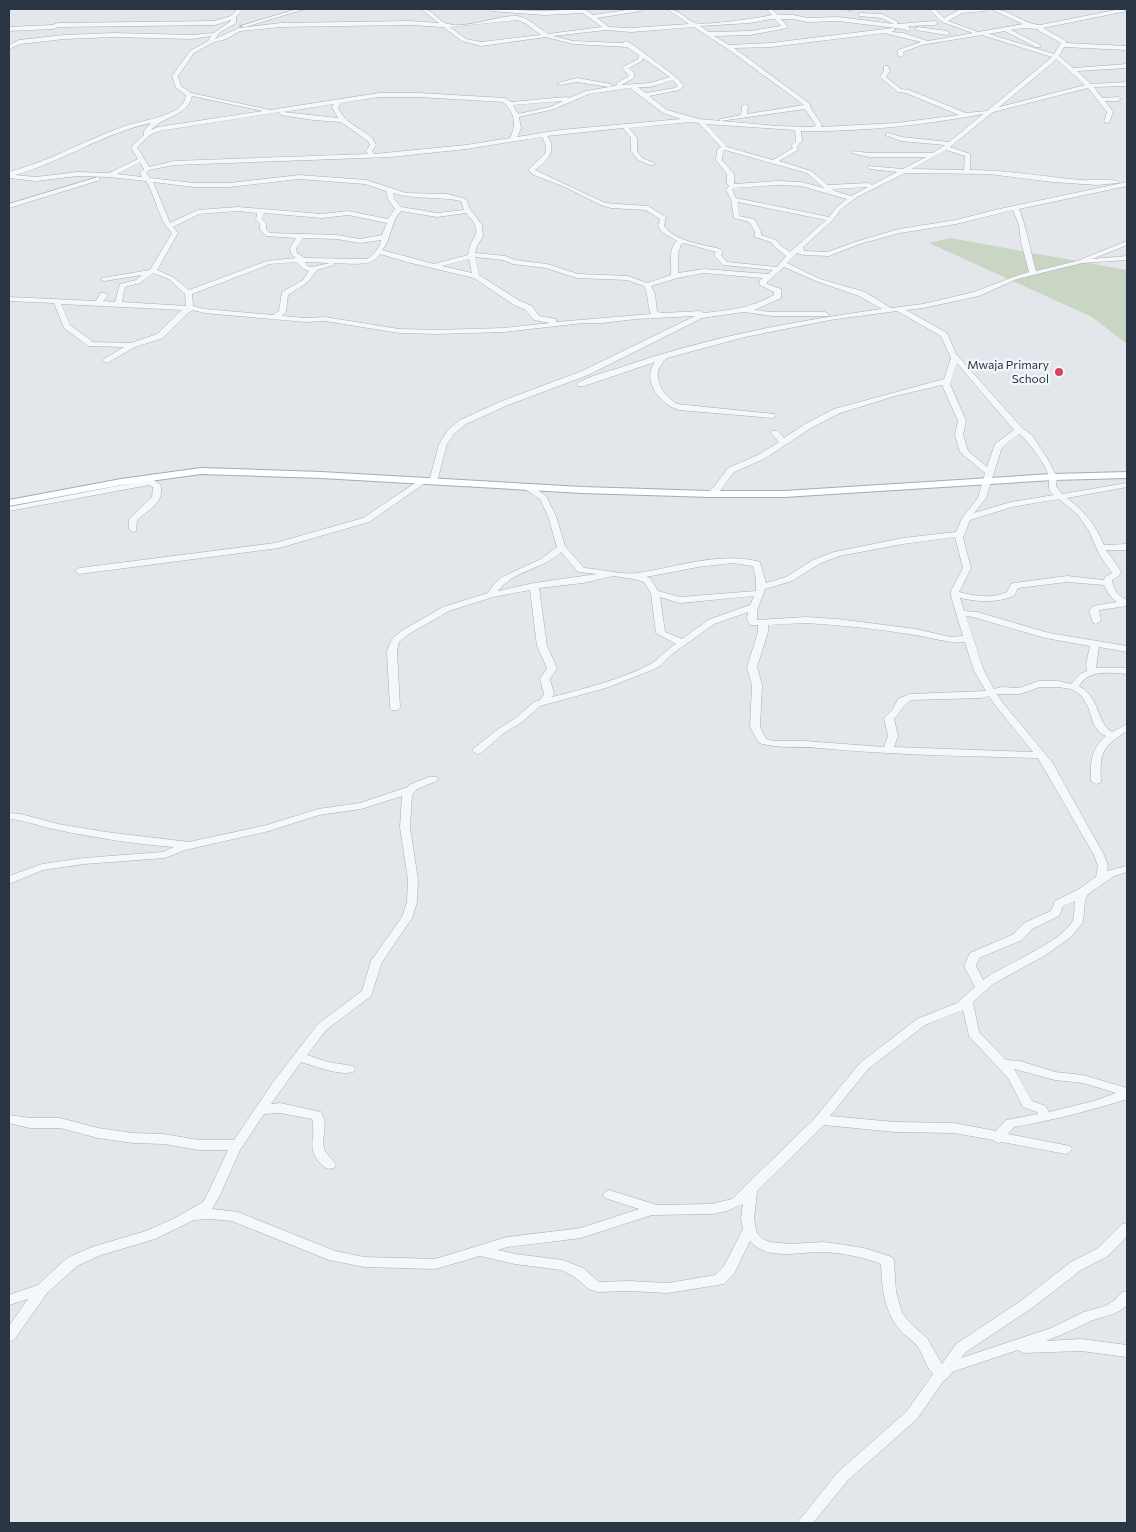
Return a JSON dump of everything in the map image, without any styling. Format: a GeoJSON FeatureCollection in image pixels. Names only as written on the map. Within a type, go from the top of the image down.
{"type":"FeatureCollection","features":[{"type":"Feature","properties":{"kind":"main road"},"geometry":{"type":"LineString","coordinates":[[9,503],[181,473],[219,470],[528,487],[710,494],[792,493],[989,477],[1127,475]]}},
{"type":"Feature","properties":{"kind":"street"},"geometry":{"type":"LineString","coordinates":[[210,42],[215,35],[235,19],[240,9]]}},
{"type":"Feature","properties":{"kind":"street"},"geometry":{"type":"LineString","coordinates":[[9,47],[19,42],[64,37],[192,38],[215,35],[302,9]]}},
{"type":"Feature","properties":{"kind":"street"},"geometry":{"type":"LineString","coordinates":[[424,9],[431,12],[456,36],[474,44],[606,28],[628,31]]}},
{"type":"Feature","properties":{"kind":"street"},"geometry":{"type":"LineString","coordinates":[[431,12],[437,9]]}},
{"type":"Feature","properties":{"kind":"street"},"geometry":{"type":"LineString","coordinates":[[491,9],[526,12],[583,10],[674,78],[681,86],[680,88],[645,95]]}},
{"type":"Feature","properties":{"kind":"street"},"geometry":{"type":"LineString","coordinates":[[592,17],[641,9]]}},
{"type":"Feature","properties":{"kind":"street"},"geometry":{"type":"LineString","coordinates":[[670,9],[694,26],[710,34],[808,105],[807,107],[819,125],[816,129]]}},
{"type":"Feature","properties":{"kind":"street"},"geometry":{"type":"LineString","coordinates":[[710,34],[750,33],[788,29],[769,9]]}},
{"type":"Feature","properties":{"kind":"street"},"geometry":{"type":"LineString","coordinates":[[858,9],[865,22]]}},
{"type":"Feature","properties":{"kind":"street"},"geometry":{"type":"LineString","coordinates":[[932,9],[944,21],[969,31],[982,33],[1052,55]]}},
{"type":"Feature","properties":{"kind":"street"},"geometry":{"type":"LineString","coordinates":[[944,21],[966,9],[985,9]]}},
{"type":"Feature","properties":{"kind":"street"},"geometry":{"type":"LineString","coordinates":[[994,9],[1030,25],[1040,27],[1127,9]]}},
{"type":"Feature","properties":{"kind":"street"},"geometry":{"type":"LineString","coordinates":[[516,18],[526,12]]}},
{"type":"Feature","properties":{"kind":"street"},"geometry":{"type":"LineString","coordinates":[[861,15],[882,16],[892,22],[905,26]]}},
{"type":"Feature","properties":{"kind":"street"},"geometry":{"type":"LineString","coordinates":[[614,34],[777,16],[896,26],[935,23]]}},
{"type":"Feature","properties":{"kind":"street"},"geometry":{"type":"LineString","coordinates":[[342,120],[273,112],[189,94],[178,87],[175,77],[180,72],[189,55],[210,42],[224,38],[239,30],[269,26],[410,22],[446,25],[516,18],[526,21],[548,36],[571,42],[630,45]]}},
{"type":"Feature","properties":{"kind":"street"},"geometry":{"type":"LineString","coordinates":[[9,29],[53,27],[58,25],[214,23],[235,19],[248,24],[269,26]]}},
{"type":"Feature","properties":{"kind":"street"},"geometry":{"type":"LineString","coordinates":[[848,21],[877,32],[899,34],[928,43]]}},
{"type":"Feature","properties":{"kind":"street"},"geometry":{"type":"LineString","coordinates":[[918,24],[920,30],[947,32]]}},
{"type":"Feature","properties":{"kind":"street"},"geometry":{"type":"LineString","coordinates":[[901,55],[899,52],[903,50],[928,43],[1030,25]]}},
{"type":"Feature","properties":{"kind":"street"},"geometry":{"type":"LineString","coordinates":[[728,47],[768,45],[908,29],[905,26]]}},
{"type":"Feature","properties":{"kind":"street"},"geometry":{"type":"LineString","coordinates":[[1040,27],[1041,30],[1064,42],[1063,45]]}},
{"type":"Feature","properties":{"kind":"street"},"geometry":{"type":"LineString","coordinates":[[1008,28],[1010,32],[1044,49],[1090,86],[1110,112],[1107,122]]}},
{"type":"Feature","properties":{"kind":"street"},"geometry":{"type":"LineString","coordinates":[[797,35],[818,39]]}},
{"type":"Feature","properties":{"kind":"street"},"geometry":{"type":"LineString","coordinates":[[9,300],[193,308],[214,312],[306,320],[329,320],[392,331],[414,332],[490,331],[569,322],[745,310],[761,305],[778,296],[778,291],[763,284],[768,276],[781,267],[786,259],[831,219],[838,209],[852,198],[935,155],[951,144],[1001,103],[1063,45],[1127,48]]}},
{"type":"Feature","properties":{"kind":"street"},"geometry":{"type":"LineString","coordinates":[[617,65],[640,60],[642,54]]}},
{"type":"Feature","properties":{"kind":"street"},"geometry":{"type":"LineString","coordinates":[[517,116],[549,110],[588,92],[615,86],[632,77],[625,68],[634,62]]}},
{"type":"Feature","properties":{"kind":"street"},"geometry":{"type":"LineString","coordinates":[[799,132],[816,129],[889,127],[1008,108],[1090,86],[1127,84],[1127,80],[1121,75],[1120,66]]}},
{"type":"Feature","properties":{"kind":"street"},"geometry":{"type":"LineString","coordinates":[[1072,70],[1127,66]]}},
{"type":"Feature","properties":{"kind":"street"},"geometry":{"type":"LineString","coordinates":[[886,67],[887,71],[883,76],[884,78],[900,91],[907,91],[966,115]]}},
{"type":"Feature","properties":{"kind":"street"},"geometry":{"type":"LineString","coordinates":[[560,83],[577,80],[615,86],[631,86],[655,84],[674,78]]}},
{"type":"Feature","properties":{"kind":"street"},"geometry":{"type":"LineString","coordinates":[[631,86],[662,110],[692,120],[799,132],[842,133]]}},
{"type":"Feature","properties":{"kind":"street"},"geometry":{"type":"LineString","coordinates":[[147,169],[134,147],[149,132],[155,122],[181,108],[188,101],[189,94]]}},
{"type":"Feature","properties":{"kind":"street"},"geometry":{"type":"LineString","coordinates":[[149,132],[379,96],[413,94],[502,99],[510,104],[517,116],[518,128],[514,139]]}},
{"type":"Feature","properties":{"kind":"street"},"geometry":{"type":"LineString","coordinates":[[510,104],[573,98]]}},
{"type":"Feature","properties":{"kind":"street"},"geometry":{"type":"LineString","coordinates":[[1100,100],[1118,99]]}},
{"type":"Feature","properties":{"kind":"street"},"geometry":{"type":"LineString","coordinates":[[338,102],[335,107],[342,120],[356,132],[370,139],[373,144],[369,151],[372,155]]}},
{"type":"Feature","properties":{"kind":"street"},"geometry":{"type":"LineString","coordinates":[[744,116],[745,106]]}},
{"type":"Feature","properties":{"kind":"street"},"geometry":{"type":"LineString","coordinates":[[711,122],[807,107]]}},
{"type":"Feature","properties":{"kind":"street"},"geometry":{"type":"LineString","coordinates":[[9,175],[42,166],[141,122],[163,118]]}},
{"type":"Feature","properties":{"kind":"street"},"geometry":{"type":"LineString","coordinates":[[118,305],[122,285],[138,282],[151,272],[175,235],[164,218],[148,178],[143,173],[147,169],[174,163],[391,155],[449,149],[542,134],[692,120]]}},
{"type":"Feature","properties":{"kind":"street"},"geometry":{"type":"LineString","coordinates":[[700,121],[725,148],[751,157],[776,161],[809,172],[830,189],[875,185]]}},
{"type":"Feature","properties":{"kind":"street"},"geometry":{"type":"LineString","coordinates":[[624,127],[636,141],[634,151],[638,157],[652,164]]}},
{"type":"Feature","properties":{"kind":"street"},"geometry":{"type":"LineString","coordinates":[[776,161],[795,150],[794,146],[799,142],[799,132]]}},
{"type":"Feature","properties":{"kind":"street"},"geometry":{"type":"LineString","coordinates":[[542,134],[550,145],[549,150],[542,162],[531,170],[532,172],[568,186],[610,206],[651,209],[664,218],[661,226],[664,232],[697,246],[719,250],[717,255],[725,264],[781,267],[862,294],[944,335],[953,356],[1019,430],[1031,440],[1053,477],[1054,489],[1081,513],[1093,531],[1100,548],[1117,571],[1116,574],[1109,578],[1108,583],[1117,598],[1127,603]]}},
{"type":"Feature","properties":{"kind":"street"},"geometry":{"type":"LineString","coordinates":[[888,135],[901,139],[951,144]]}},
{"type":"Feature","properties":{"kind":"street"},"geometry":{"type":"LineString","coordinates":[[916,154],[918,147],[927,141]]}},
{"type":"Feature","properties":{"kind":"street"},"geometry":{"type":"LineString","coordinates":[[725,148],[720,150],[719,160],[730,169],[732,176],[730,184],[732,186],[729,193],[734,199],[736,217],[752,220],[758,231],[756,235],[774,241],[777,246],[791,256]]}},
{"type":"Feature","properties":{"kind":"street"},"geometry":{"type":"LineString","coordinates":[[945,148],[968,155],[967,171]]}},
{"type":"Feature","properties":{"kind":"street"},"geometry":{"type":"LineString","coordinates":[[854,152],[873,155],[935,155]]}},
{"type":"Feature","properties":{"kind":"street"},"geometry":{"type":"LineString","coordinates":[[9,206],[108,175],[140,160]]}},
{"type":"Feature","properties":{"kind":"street"},"geometry":{"type":"LineString","coordinates":[[870,167],[904,171],[967,171],[1055,180],[1127,183]]}},
{"type":"Feature","properties":{"kind":"street"},"geometry":{"type":"LineString","coordinates":[[9,175],[36,178],[76,174],[108,175],[148,178],[173,184],[214,185],[299,177],[366,182],[414,196],[447,196],[464,200],[468,211],[474,216],[481,234],[475,242],[470,256],[476,276]]}},
{"type":"Feature","properties":{"kind":"street"},"geometry":{"type":"LineString","coordinates":[[732,186],[778,183],[815,186],[830,189],[852,198]]}},
{"type":"Feature","properties":{"kind":"street"},"geometry":{"type":"LineString","coordinates":[[800,247],[800,252],[804,253],[829,254],[899,230],[956,222],[1015,208],[1091,194],[1127,183]]}},
{"type":"Feature","properties":{"kind":"street"},"geometry":{"type":"LineString","coordinates":[[389,190],[391,199],[399,209],[440,215],[468,211]]}},
{"type":"Feature","properties":{"kind":"street"},"geometry":{"type":"LineString","coordinates":[[734,199],[831,219]]}},
{"type":"Feature","properties":{"kind":"street"},"geometry":{"type":"LineString","coordinates":[[1015,208],[1022,225],[1024,242],[1033,273]]}},
{"type":"Feature","properties":{"kind":"street"},"geometry":{"type":"LineString","coordinates":[[172,225],[192,214],[204,211],[238,209],[324,216],[348,213],[391,222]]}},
{"type":"Feature","properties":{"kind":"street"},"geometry":{"type":"LineString","coordinates":[[188,293],[260,264],[302,260],[368,260],[376,256],[384,244],[385,237],[389,233],[391,216],[399,209]]}},
{"type":"Feature","properties":{"kind":"street"},"geometry":{"type":"LineString","coordinates":[[261,211],[259,220],[263,223],[263,229],[266,234],[337,237],[358,241],[385,237]]}},
{"type":"Feature","properties":{"kind":"street"},"geometry":{"type":"LineString","coordinates":[[301,236],[293,251],[294,255],[302,260]]}},
{"type":"Feature","properties":{"kind":"street"},"geometry":{"type":"LineString","coordinates":[[674,277],[676,264],[675,249],[678,243],[685,241]]}},
{"type":"Feature","properties":{"kind":"street"},"geometry":{"type":"LineString","coordinates":[[745,310],[772,314],[849,314],[930,305],[976,294],[1033,273],[1080,262],[1127,242]]}},
{"type":"Feature","properties":{"kind":"street"},"geometry":{"type":"LineString","coordinates":[[378,251],[409,261],[476,276],[517,303],[528,308],[537,318],[569,322]]}},
{"type":"Feature","properties":{"kind":"street"},"geometry":{"type":"LineString","coordinates":[[436,266],[470,256],[505,258],[513,262],[550,267],[576,276],[628,278],[647,285],[704,271],[768,276]]}},
{"type":"Feature","properties":{"kind":"street"},"geometry":{"type":"LineString","coordinates":[[1080,262],[1100,262],[1127,258]]}},
{"type":"Feature","properties":{"kind":"street"},"geometry":{"type":"LineString","coordinates":[[302,260],[300,260],[304,267],[313,270],[343,261]]}},
{"type":"Feature","properties":{"kind":"street"},"geometry":{"type":"LineString","coordinates":[[275,317],[282,312],[285,294],[306,281],[313,270]]}},
{"type":"Feature","properties":{"kind":"street"},"geometry":{"type":"LineString","coordinates":[[104,279],[151,272],[171,278],[188,293],[190,307],[193,308]]}},
{"type":"Feature","properties":{"kind":"street"},"geometry":{"type":"LineString","coordinates":[[647,285],[653,296],[651,306],[654,313],[668,316]]}},
{"type":"Feature","properties":{"kind":"street"},"geometry":{"type":"LineString","coordinates":[[98,304],[104,295]]}},
{"type":"Feature","properties":{"kind":"street"},"geometry":{"type":"LineString","coordinates":[[57,303],[67,326],[91,344],[132,345]]}},
{"type":"Feature","properties":{"kind":"street"},"geometry":{"type":"LineString","coordinates":[[107,361],[132,345],[160,336],[184,312],[193,308]]}},
{"type":"Feature","properties":{"kind":"street"},"geometry":{"type":"LineString","coordinates":[[78,571],[276,546],[366,520],[428,482],[443,444],[451,432],[464,422],[505,403],[585,373],[687,322],[719,313]]}},
{"type":"Feature","properties":{"kind":"street"},"geometry":{"type":"LineString","coordinates":[[581,384],[665,356],[744,335],[849,314]]}},
{"type":"Feature","properties":{"kind":"street"},"geometry":{"type":"LineString","coordinates":[[665,356],[656,366],[654,376],[662,396],[670,405],[679,408],[772,416]]}},
{"type":"Feature","properties":{"kind":"street"},"geometry":{"type":"LineString","coordinates":[[955,356],[947,380],[948,391],[962,421],[959,435],[964,452],[989,477]]}},
{"type":"Feature","properties":{"kind":"street"},"geometry":{"type":"LineString","coordinates":[[710,494],[717,489],[730,470],[761,457],[808,426],[844,408],[947,380]]}},
{"type":"Feature","properties":{"kind":"street"},"geometry":{"type":"LineString","coordinates":[[981,988],[970,966],[974,956],[1018,937],[1026,928],[1055,913],[1059,904],[1083,892],[1101,878],[1103,866],[1099,855],[1052,771],[992,693],[979,671],[967,639],[955,594],[967,568],[960,534],[965,519],[982,498],[998,446],[1019,430]]}},
{"type":"Feature","properties":{"kind":"street"},"geometry":{"type":"LineString","coordinates":[[775,433],[784,442]]}},
{"type":"Feature","properties":{"kind":"street"},"geometry":{"type":"LineString","coordinates":[[9,509],[147,480],[158,487],[156,501],[133,519],[133,529]]}},
{"type":"Feature","properties":{"kind":"street"},"geometry":{"type":"LineString","coordinates":[[965,519],[1006,506],[1127,485]]}},
{"type":"Feature","properties":{"kind":"street"},"geometry":{"type":"LineString","coordinates":[[528,487],[539,493],[545,500],[561,547],[581,570],[635,576],[738,560],[757,564],[760,590],[753,607],[752,622],[806,620],[837,622],[916,632],[950,640],[967,639]]}},
{"type":"Feature","properties":{"kind":"street"},"geometry":{"type":"LineString","coordinates":[[655,592],[680,600],[760,590],[789,579],[816,562],[837,554],[903,541],[960,534]]}},
{"type":"Feature","properties":{"kind":"street"},"geometry":{"type":"LineString","coordinates":[[491,595],[502,580],[552,557],[561,547]]}},
{"type":"Feature","properties":{"kind":"street"},"geometry":{"type":"LineString","coordinates":[[1100,548],[1127,547]]}},
{"type":"Feature","properties":{"kind":"street"},"geometry":{"type":"LineString","coordinates":[[395,708],[392,651],[395,640],[406,632],[446,609],[491,595],[611,574]]}},
{"type":"Feature","properties":{"kind":"street"},"geometry":{"type":"LineString","coordinates":[[635,576],[647,580],[655,592],[660,633],[682,644]]}},
{"type":"Feature","properties":{"kind":"street"},"geometry":{"type":"LineString","coordinates":[[955,594],[978,598],[1003,597],[1011,594],[1013,587],[1016,586],[1064,579],[1108,583]]}},
{"type":"Feature","properties":{"kind":"street"},"geometry":{"type":"LineString","coordinates":[[534,586],[542,646],[552,669],[545,678],[549,694],[544,701]]}},
{"type":"Feature","properties":{"kind":"street"},"geometry":{"type":"LineString","coordinates":[[1096,621],[1094,611],[1096,608],[1127,603]]}},
{"type":"Feature","properties":{"kind":"street"},"geometry":{"type":"LineString","coordinates":[[477,751],[523,717],[537,704],[603,686],[649,668],[659,663],[669,652],[711,622],[753,607]]}},
{"type":"Feature","properties":{"kind":"street"},"geometry":{"type":"LineString","coordinates":[[960,613],[974,614],[1039,633],[1127,649]]}},
{"type":"Feature","properties":{"kind":"street"},"geometry":{"type":"LineString","coordinates":[[763,623],[764,632],[752,667],[757,681],[755,722],[760,740],[775,744],[861,749],[1040,755]]}},
{"type":"Feature","properties":{"kind":"street"},"geometry":{"type":"LineString","coordinates":[[1092,672],[1091,664],[1094,643]]}},
{"type":"Feature","properties":{"kind":"street"},"geometry":{"type":"LineString","coordinates":[[1074,687],[1079,678],[1092,672],[1127,671]]}},
{"type":"Feature","properties":{"kind":"street"},"geometry":{"type":"LineString","coordinates":[[888,749],[893,736],[889,718],[897,710],[901,700],[915,697],[970,696],[1002,690],[1020,690],[1043,684],[1074,687],[1085,693],[1101,729],[1112,736]]}},
{"type":"Feature","properties":{"kind":"street"},"geometry":{"type":"LineString","coordinates":[[1096,781],[1095,760],[1104,741],[1127,726]]}},
{"type":"Feature","properties":{"kind":"street"},"geometry":{"type":"LineString","coordinates":[[9,880],[42,867],[84,861],[162,855],[193,844],[270,828],[318,812],[361,806],[409,790],[433,779]]}},
{"type":"Feature","properties":{"kind":"street"},"geometry":{"type":"LineString","coordinates":[[9,1336],[42,1289],[62,1270],[80,1258],[97,1250],[150,1236],[207,1206],[216,1193],[237,1145],[299,1057],[322,1027],[366,993],[377,961],[407,918],[412,902],[413,880],[405,827],[409,790]]}},
{"type":"Feature","properties":{"kind":"street"},"geometry":{"type":"LineString","coordinates":[[9,816],[19,816],[58,827],[164,843],[193,844]]}},
{"type":"Feature","properties":{"kind":"street"},"geometry":{"type":"LineString","coordinates":[[1096,882],[1110,874],[1127,869]]}},
{"type":"Feature","properties":{"kind":"street"},"geometry":{"type":"LineString","coordinates":[[193,1215],[233,1216],[334,1256],[364,1262],[435,1264],[507,1242],[581,1233],[658,1210],[723,1207],[736,1202],[752,1188],[820,1120],[864,1066],[921,1022],[955,1010],[995,977],[1040,953],[1067,934],[1078,922],[1083,892]]}},
{"type":"Feature","properties":{"kind":"street"},"geometry":{"type":"LineString","coordinates":[[967,1001],[973,1033],[1013,1075],[1026,1104],[1042,1109],[1045,1117]]}},
{"type":"Feature","properties":{"kind":"street"},"geometry":{"type":"LineString","coordinates":[[299,1057],[328,1066],[349,1069]]}},
{"type":"Feature","properties":{"kind":"street"},"geometry":{"type":"LineString","coordinates":[[1004,1064],[1020,1065],[1054,1076],[1082,1079],[1127,1093]]}},
{"type":"Feature","properties":{"kind":"street"},"geometry":{"type":"LineString","coordinates":[[998,1138],[1010,1122],[1045,1117],[1095,1104],[1127,1093]]}},
{"type":"Feature","properties":{"kind":"street"},"geometry":{"type":"LineString","coordinates":[[260,1110],[280,1108],[317,1115],[320,1120],[317,1148],[320,1155],[330,1165]]}},
{"type":"Feature","properties":{"kind":"street"},"geometry":{"type":"LineString","coordinates":[[9,1119],[30,1123],[60,1123],[80,1129],[124,1137],[164,1139],[199,1144],[237,1145]]}},
{"type":"Feature","properties":{"kind":"street"},"geometry":{"type":"LineString","coordinates":[[820,1120],[895,1127],[954,1128],[998,1138],[1066,1149]]}},
{"type":"Feature","properties":{"kind":"street"},"geometry":{"type":"LineString","coordinates":[[752,1188],[748,1223],[752,1235],[761,1243],[777,1249],[840,1248],[857,1251],[887,1261],[889,1292],[896,1315],[906,1328],[922,1342],[934,1366],[945,1371],[1012,1346],[1029,1342],[1089,1316],[1109,1310],[1120,1304],[1127,1296]]}},
{"type":"Feature","properties":{"kind":"street"},"geometry":{"type":"LineString","coordinates":[[609,1195],[658,1210]]}},
{"type":"Feature","properties":{"kind":"street"},"geometry":{"type":"LineString","coordinates":[[477,1250],[515,1259],[563,1265],[578,1272],[594,1286],[668,1288],[697,1282],[715,1281],[722,1278],[729,1270],[750,1228]]}},
{"type":"Feature","properties":{"kind":"street"},"geometry":{"type":"LineString","coordinates":[[804,1523],[843,1476],[912,1415],[945,1371],[954,1354],[1027,1304],[1076,1266],[1103,1252],[1127,1228]]}},
{"type":"Feature","properties":{"kind":"street"},"geometry":{"type":"LineString","coordinates":[[9,1300],[42,1289]]}},
{"type":"Feature","properties":{"kind":"street"},"geometry":{"type":"LineString","coordinates":[[1012,1346],[1090,1346],[1127,1350]]}},
{"type":"Feature","properties":{"kind":"green space"},"geometry":{"type":"Polygon","coordinates":[[[950,238],[1127,270],[1127,344],[1092,317],[929,243],[950,238]]]}},
{"type":"Feature","properties":{"kind":"place","name":"Mwaja Primary School"},"geometry":{"type":"Point","coordinates":[1059,372]}}]}
